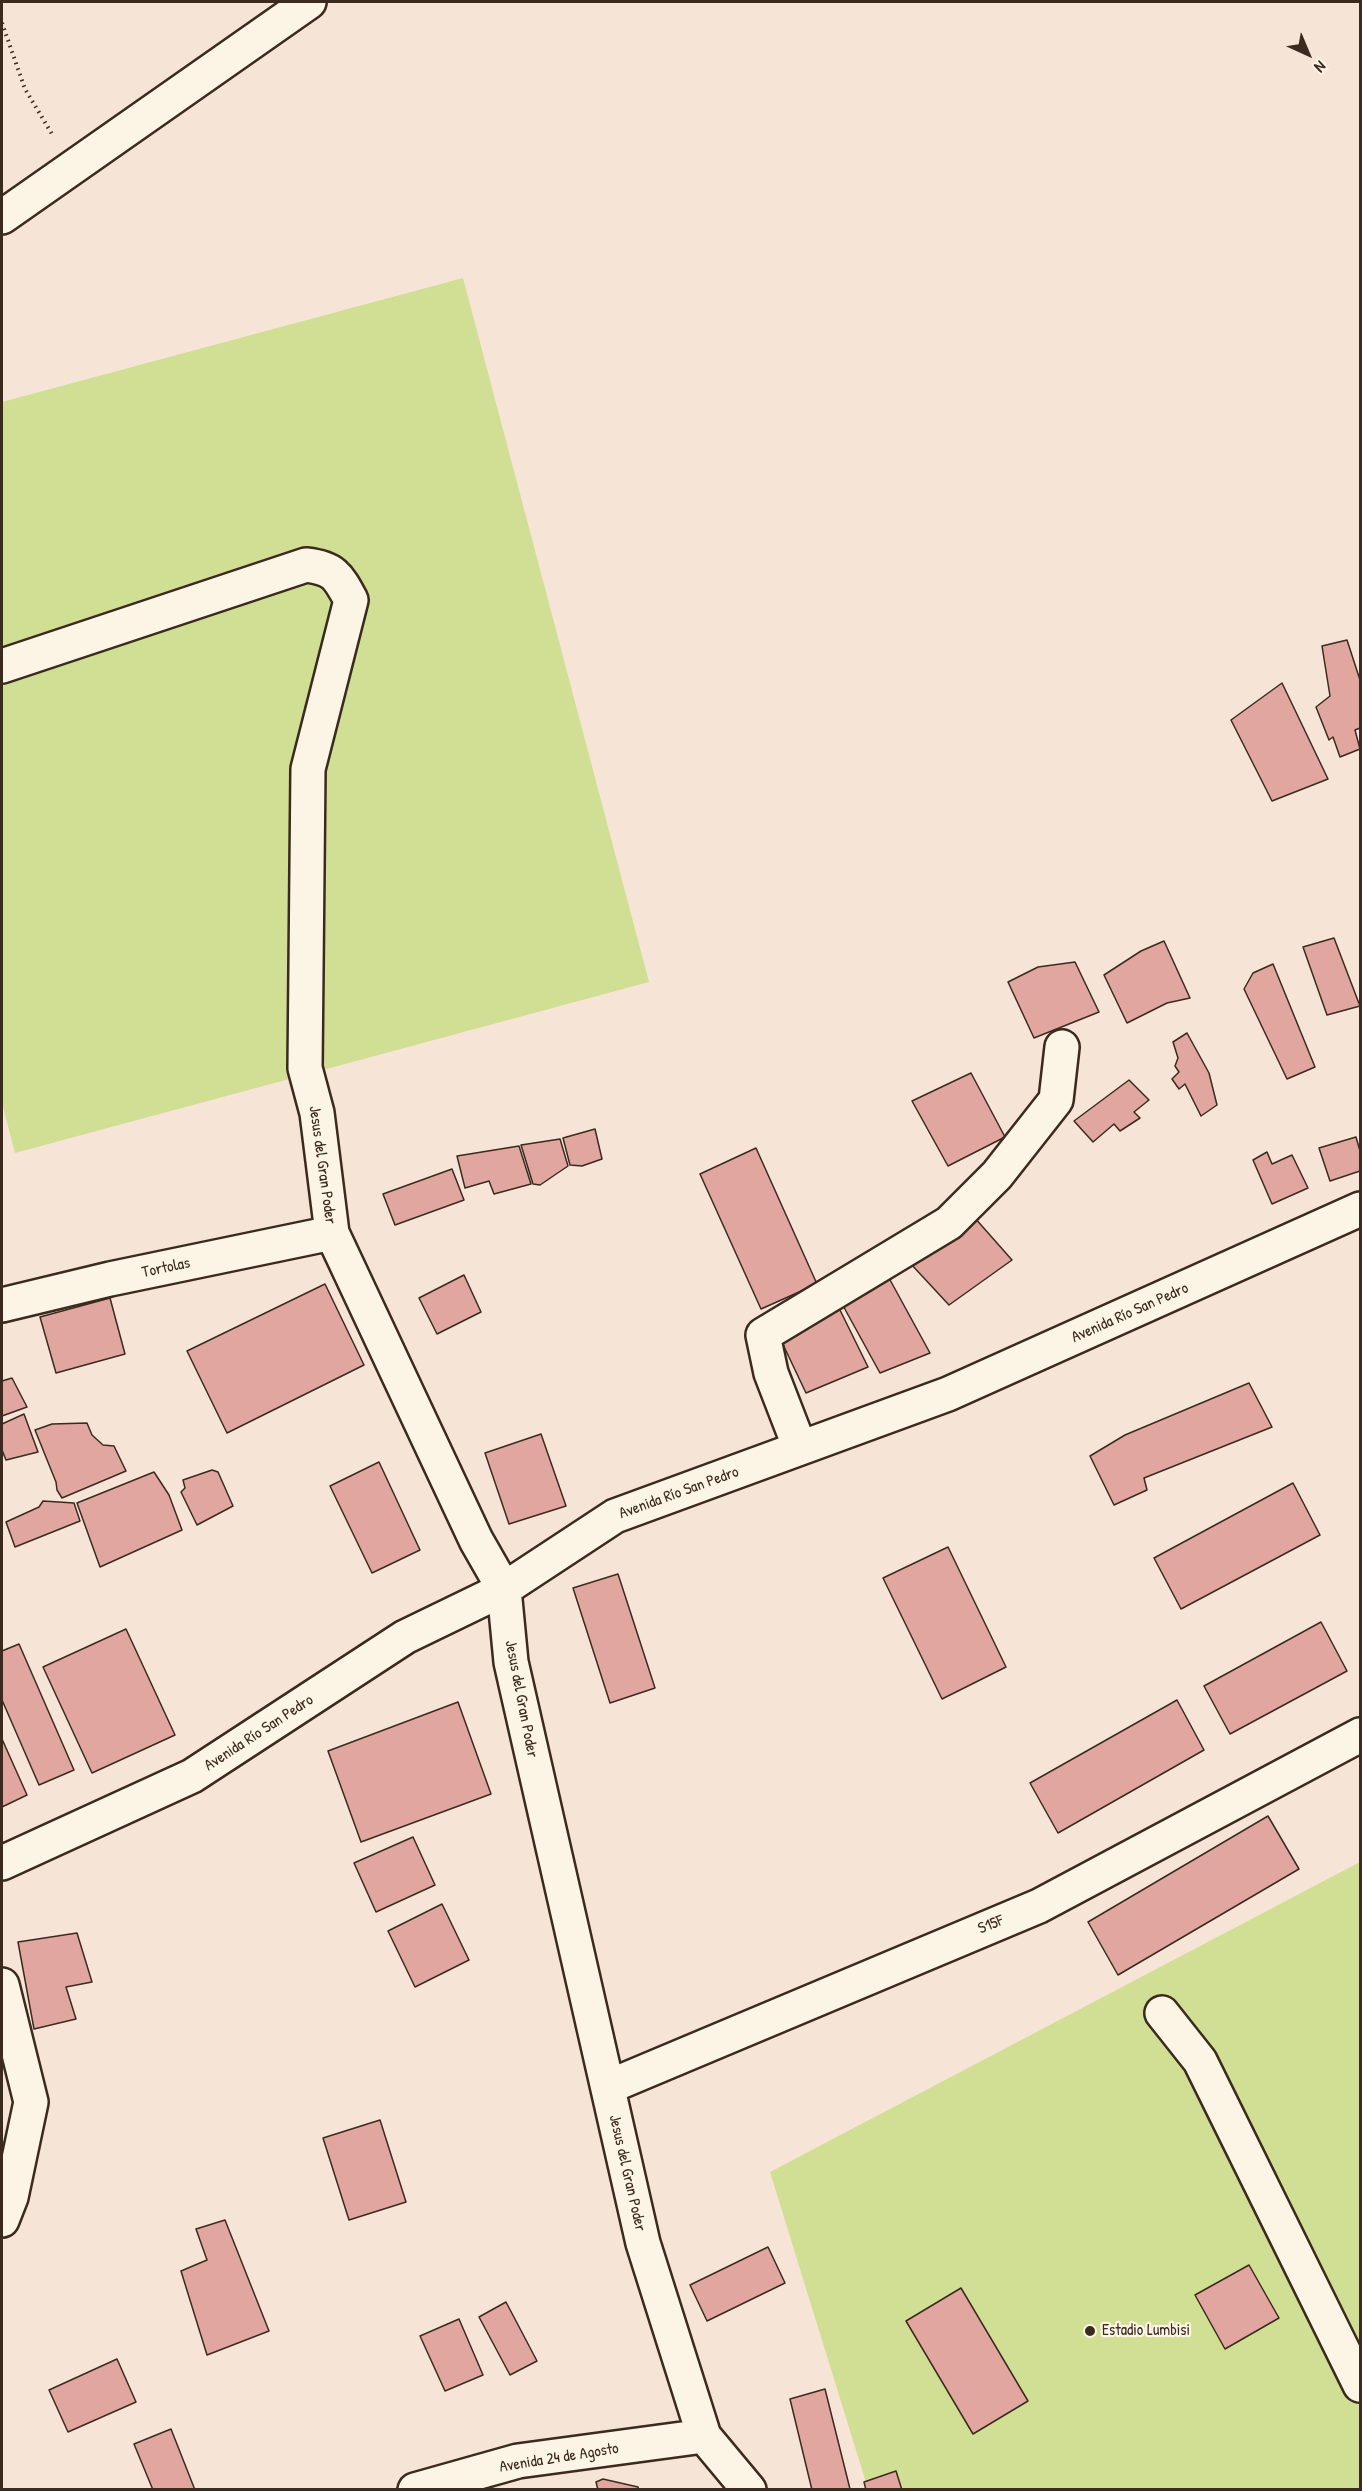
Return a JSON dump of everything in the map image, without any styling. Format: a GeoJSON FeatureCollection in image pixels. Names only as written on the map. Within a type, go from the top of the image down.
{"type":"FeatureCollection","features":[{"type":"Feature","properties":{"kind":"street"},"geometry":{"type":"LineString","coordinates":[[2,217],[309,2]]}},
{"type":"Feature","properties":{"kind":"street","name":"Jesus del Gran Poder"},"geometry":{"type":"LineString","coordinates":[[2,666],[306,565],[325,567],[339,578],[351,600],[308,769],[305,1068],[317,1113],[332,1233],[476,1540],[504,1589],[511,1662],[643,2243],[704,2436],[749,2490]]}},
{"type":"Feature","properties":{"kind":"street"},"geometry":{"type":"LineString","coordinates":[[800,1448],[771,1373],[763,1335],[949,1223],[996,1175],[1056,1100],[1062,1047]]}},
{"type":"Feature","properties":{"kind":"street","name":"Avenida Río San Pedro"},"geometry":{"type":"LineString","coordinates":[[2,1863],[192,1776],[405,1637],[504,1589],[615,1516],[948,1394],[1360,1209]]}},
{"type":"Feature","properties":{"kind":"street","name":"Tortolas"},"geometry":{"type":"LineString","coordinates":[[2,1305],[110,1279],[332,1233]]}},
{"type":"Feature","properties":{"kind":"street","name":"S15F"},"geometry":{"type":"LineString","coordinates":[[608,2088],[1039,1906],[1360,1735]]}},
{"type":"Feature","properties":{"kind":"street"},"geometry":{"type":"LineString","coordinates":[[2,1985],[31,2103],[11,2197],[2,2220]]}},
{"type":"Feature","properties":{"kind":"street"},"geometry":{"type":"LineString","coordinates":[[1162,2013],[1200,2061],[1360,2385]]}},
{"type":"Feature","properties":{"kind":"street","name":"Avenida 24 de Agosto"},"geometry":{"type":"LineString","coordinates":[[415,2490],[518,2461],[704,2436]]}},
{"type":"Feature","properties":{"kind":"path"},"geometry":{"type":"LineString","coordinates":[[2,23],[25,89],[72,168]]}},
{"type":"Feature","properties":{"kind":"green space"},"geometry":{"type":"Polygon","coordinates":[[[463,278],[649,982],[15,1153],[2,1103],[2,402],[463,278]]]}},
{"type":"Feature","properties":{"kind":"green space","name":"Estadio Lumbisi"},"geometry":{"type":"Polygon","coordinates":[[[1360,1862],[1360,2489],[868,2489],[770,2172],[1360,1862]]]}},
{"type":"Feature","properties":{"kind":"building"},"geometry":{"type":"Polygon","coordinates":[[[1347,640],[1360,680],[1360,728],[1355,730],[1360,749],[1340,757],[1333,737],[1329,740],[1316,707],[1330,696],[1322,646],[1347,640]]]}},
{"type":"Feature","properties":{"kind":"building"},"geometry":{"type":"Polygon","coordinates":[[[1282,683],[1328,779],[1272,801],[1231,720],[1282,683]]]}},
{"type":"Feature","properties":{"kind":"building"},"geometry":{"type":"Polygon","coordinates":[[[1334,938],[1360,1006],[1327,1015],[1303,947],[1334,938]]]}},
{"type":"Feature","properties":{"kind":"building"},"geometry":{"type":"Polygon","coordinates":[[[1164,941],[1190,998],[1167,1003],[1127,1023],[1104,975],[1141,951],[1164,941]]]}},
{"type":"Feature","properties":{"kind":"building"},"geometry":{"type":"Polygon","coordinates":[[[1075,962],[1099,1012],[1034,1038],[1008,982],[1038,967],[1075,962]]]}},
{"type":"Feature","properties":{"kind":"building"},"geometry":{"type":"Polygon","coordinates":[[[1273,964],[1315,1067],[1287,1079],[1244,989],[1253,973],[1273,964]]]}},
{"type":"Feature","properties":{"kind":"building"},"geometry":{"type":"Polygon","coordinates":[[[1187,1033],[1209,1073],[1217,1105],[1201,1116],[1185,1084],[1179,1089],[1172,1079],[1179,1072],[1175,1066],[1178,1058],[1173,1042],[1187,1033]]]}},
{"type":"Feature","properties":{"kind":"building"},"geometry":{"type":"Polygon","coordinates":[[[971,1073],[1005,1137],[948,1166],[912,1101],[971,1073]]]}},
{"type":"Feature","properties":{"kind":"building"},"geometry":{"type":"Polygon","coordinates":[[[1129,1080],[1149,1100],[1134,1112],[1140,1118],[1120,1131],[1114,1124],[1093,1142],[1074,1121],[1129,1080]]]}},
{"type":"Feature","properties":{"kind":"building"},"geometry":{"type":"Polygon","coordinates":[[[595,1129],[602,1159],[582,1166],[570,1165],[563,1138],[595,1129]]]}},
{"type":"Feature","properties":{"kind":"building"},"geometry":{"type":"Polygon","coordinates":[[[1356,1137],[1360,1151],[1360,1171],[1330,1181],[1319,1148],[1356,1137]]]}},
{"type":"Feature","properties":{"kind":"building"},"geometry":{"type":"Polygon","coordinates":[[[560,1139],[568,1166],[540,1185],[533,1184],[521,1145],[560,1139]]]}},
{"type":"Feature","properties":{"kind":"building"},"geometry":{"type":"Polygon","coordinates":[[[519,1146],[531,1184],[494,1194],[489,1181],[465,1188],[457,1156],[519,1146]]]}},
{"type":"Feature","properties":{"kind":"building"},"geometry":{"type":"Polygon","coordinates":[[[756,1148],[817,1284],[761,1309],[700,1174],[756,1148]]]}},
{"type":"Feature","properties":{"kind":"building"},"geometry":{"type":"Polygon","coordinates":[[[1267,1152],[1272,1164],[1292,1155],[1308,1188],[1272,1204],[1253,1160],[1267,1152]]]}},
{"type":"Feature","properties":{"kind":"building"},"geometry":{"type":"Polygon","coordinates":[[[452,1169],[464,1200],[395,1225],[383,1194],[452,1169]]]}},
{"type":"Feature","properties":{"kind":"building"},"geometry":{"type":"Polygon","coordinates":[[[974,1217],[1012,1260],[949,1305],[910,1263],[974,1217]]]}},
{"type":"Feature","properties":{"kind":"building"},"geometry":{"type":"Polygon","coordinates":[[[464,1275],[481,1312],[437,1334],[419,1298],[464,1275]]]}},
{"type":"Feature","properties":{"kind":"building"},"geometry":{"type":"Polygon","coordinates":[[[889,1278],[930,1353],[880,1373],[841,1302],[889,1278]]]}},
{"type":"Feature","properties":{"kind":"building"},"geometry":{"type":"Polygon","coordinates":[[[325,1284],[364,1365],[227,1433],[187,1351],[325,1284]]]}},
{"type":"Feature","properties":{"kind":"building"},"geometry":{"type":"Polygon","coordinates":[[[110,1298],[125,1354],[56,1373],[40,1317],[110,1298]]]}},
{"type":"Feature","properties":{"kind":"building"},"geometry":{"type":"Polygon","coordinates":[[[838,1306],[868,1367],[806,1393],[778,1334],[838,1306]]]}},
{"type":"Feature","properties":{"kind":"building"},"geometry":{"type":"Polygon","coordinates":[[[12,1378],[27,1407],[2,1416],[2,1381],[12,1378]]]}},
{"type":"Feature","properties":{"kind":"building"},"geometry":{"type":"Polygon","coordinates":[[[1249,1383],[1272,1427],[1144,1478],[1147,1490],[1114,1505],[1090,1456],[1125,1435],[1249,1383]]]}},
{"type":"Feature","properties":{"kind":"building"},"geometry":{"type":"Polygon","coordinates":[[[24,1414],[38,1452],[6,1460],[2,1450],[2,1424],[24,1414]]]}},
{"type":"Feature","properties":{"kind":"building"},"geometry":{"type":"Polygon","coordinates":[[[87,1423],[92,1435],[103,1445],[114,1446],[126,1471],[62,1498],[35,1430],[52,1424],[87,1423]]]}},
{"type":"Feature","properties":{"kind":"building"},"geometry":{"type":"Polygon","coordinates":[[[541,1434],[566,1506],[509,1524],[485,1453],[541,1434]]]}},
{"type":"Feature","properties":{"kind":"building"},"geometry":{"type":"Polygon","coordinates":[[[379,1462],[420,1550],[372,1573],[330,1486],[379,1462]]]}},
{"type":"Feature","properties":{"kind":"building"},"geometry":{"type":"Polygon","coordinates":[[[212,1470],[218,1472],[233,1506],[197,1525],[181,1492],[185,1488],[183,1480],[212,1470]]]}},
{"type":"Feature","properties":{"kind":"building"},"geometry":{"type":"Polygon","coordinates":[[[154,1472],[169,1495],[182,1530],[100,1567],[77,1503],[154,1472]]]}},
{"type":"Feature","properties":{"kind":"building"},"geometry":{"type":"Polygon","coordinates":[[[1293,1483],[1320,1535],[1181,1609],[1154,1558],[1293,1483]]]}},
{"type":"Feature","properties":{"kind":"building"},"geometry":{"type":"Polygon","coordinates":[[[43,1501],[74,1503],[80,1521],[15,1547],[6,1522],[39,1507],[43,1501]]]}},
{"type":"Feature","properties":{"kind":"building"},"geometry":{"type":"Polygon","coordinates":[[[948,1547],[1006,1667],[942,1699],[883,1578],[948,1547]]]}},
{"type":"Feature","properties":{"kind":"building"},"geometry":{"type":"Polygon","coordinates":[[[618,1574],[655,1688],[610,1703],[573,1588],[618,1574]]]}},
{"type":"Feature","properties":{"kind":"building"},"geometry":{"type":"Polygon","coordinates":[[[1321,1622],[1347,1671],[1230,1734],[1204,1686],[1321,1622]]]}},
{"type":"Feature","properties":{"kind":"building"},"geometry":{"type":"Polygon","coordinates":[[[126,1629],[175,1735],[92,1773],[43,1667],[126,1629]]]}},
{"type":"Feature","properties":{"kind":"building"},"geometry":{"type":"Polygon","coordinates":[[[19,1644],[74,1770],[39,1785],[2,1700],[2,1651],[19,1644]]]}},
{"type":"Feature","properties":{"kind":"building"},"geometry":{"type":"Polygon","coordinates":[[[1177,1700],[1204,1750],[1058,1833],[1030,1783],[1177,1700]]]}},
{"type":"Feature","properties":{"kind":"building"},"geometry":{"type":"Polygon","coordinates":[[[458,1702],[491,1794],[361,1842],[328,1751],[458,1702]]]}},
{"type":"Feature","properties":{"kind":"building"},"geometry":{"type":"Polygon","coordinates":[[[2,1739],[27,1795],[2,1807],[2,1739]]]}},
{"type":"Feature","properties":{"kind":"building"},"geometry":{"type":"Polygon","coordinates":[[[1268,1816],[1299,1869],[1118,1975],[1088,1922],[1268,1816]]]}},
{"type":"Feature","properties":{"kind":"building"},"geometry":{"type":"Polygon","coordinates":[[[413,1837],[435,1885],[376,1912],[354,1863],[413,1837]]]}},
{"type":"Feature","properties":{"kind":"building"},"geometry":{"type":"Polygon","coordinates":[[[442,1904],[469,1960],[415,1987],[388,1931],[442,1904]]]}},
{"type":"Feature","properties":{"kind":"building"},"geometry":{"type":"Polygon","coordinates":[[[77,1933],[92,1982],[66,1987],[76,2019],[34,2029],[18,1942],[77,1933]]]}},
{"type":"Feature","properties":{"kind":"building"},"geometry":{"type":"Polygon","coordinates":[[[380,2120],[406,2202],[349,2220],[323,2138],[380,2120]]]}},
{"type":"Feature","properties":{"kind":"building"},"geometry":{"type":"Polygon","coordinates":[[[225,2220],[269,2331],[207,2355],[181,2271],[207,2260],[196,2229],[225,2220]]]}},
{"type":"Feature","properties":{"kind":"building"},"geometry":{"type":"Polygon","coordinates":[[[768,2247],[785,2283],[707,2321],[690,2285],[768,2247]]]}},
{"type":"Feature","properties":{"kind":"building"},"geometry":{"type":"Polygon","coordinates":[[[1249,2265],[1279,2318],[1225,2349],[1195,2295],[1249,2265]]]}},
{"type":"Feature","properties":{"kind":"building"},"geometry":{"type":"Polygon","coordinates":[[[961,2288],[1028,2401],[973,2434],[906,2321],[961,2288]]]}},
{"type":"Feature","properties":{"kind":"building"},"geometry":{"type":"Polygon","coordinates":[[[506,2302],[537,2361],[510,2375],[479,2317],[506,2302]]]}},
{"type":"Feature","properties":{"kind":"building"},"geometry":{"type":"Polygon","coordinates":[[[459,2319],[483,2375],[445,2391],[420,2336],[459,2319]]]}},
{"type":"Feature","properties":{"kind":"building"},"geometry":{"type":"Polygon","coordinates":[[[117,2359],[136,2402],[68,2432],[49,2390],[117,2359]]]}},
{"type":"Feature","properties":{"kind":"building"},"geometry":{"type":"Polygon","coordinates":[[[825,2389],[850,2489],[846,2490],[812,2490],[790,2399],[825,2389]]]}},
{"type":"Feature","properties":{"kind":"building"},"geometry":{"type":"Polygon","coordinates":[[[171,2429],[195,2490],[153,2490],[134,2444],[171,2429]]]}},
{"type":"Feature","properties":{"kind":"building"},"geometry":{"type":"Polygon","coordinates":[[[896,2471],[902,2490],[866,2490],[864,2482],[896,2471]]]}},
{"type":"Feature","properties":{"kind":"building"},"geometry":{"type":"Polygon","coordinates":[[[603,2479],[638,2487],[639,2490],[598,2490],[596,2482],[603,2479]]]}},
{"type":"Feature","properties":{"kind":"place","name":"Estadio Lumbisi"},"geometry":{"type":"Point","coordinates":[1090,2331]}}]}
